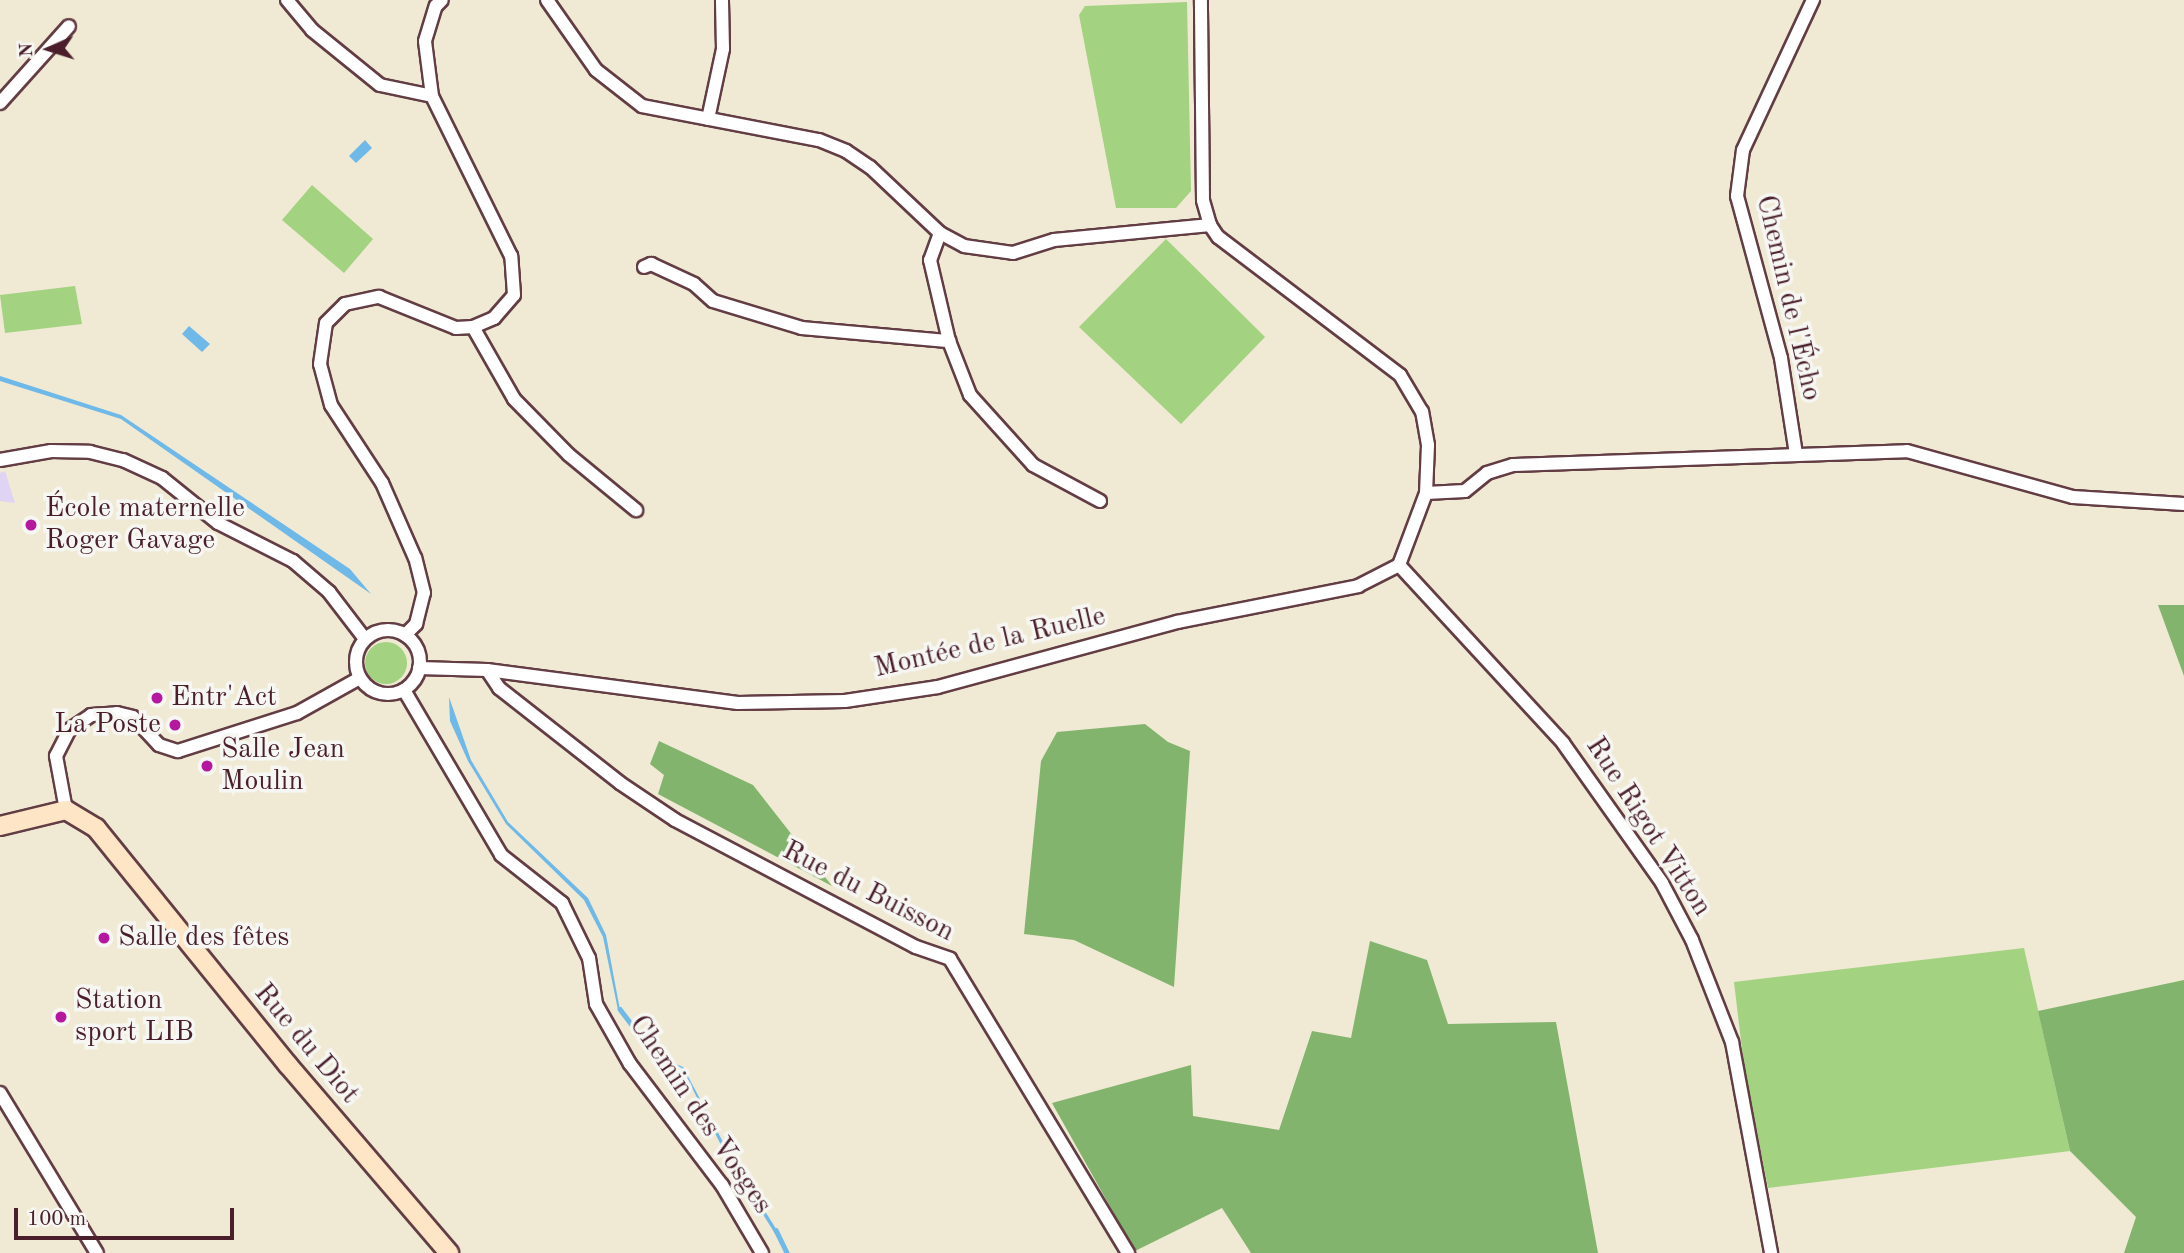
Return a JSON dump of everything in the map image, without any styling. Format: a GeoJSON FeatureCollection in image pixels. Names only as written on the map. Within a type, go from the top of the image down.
{"type":"FeatureCollection","features":[{"type":"Feature","properties":{"kind":"street"},"geometry":{"type":"LineString","coordinates":[[287,0],[312,30],[380,85],[432,96]]}},
{"type":"Feature","properties":{"kind":"street"},"geometry":{"type":"LineString","coordinates":[[405,635],[416,624],[424,593],[404,526],[331,405],[320,364],[326,323],[345,304],[379,297],[456,328],[473,327],[494,318],[514,295],[511,256],[432,96],[425,41],[436,6],[442,0]]}},
{"type":"Feature","properties":{"kind":"street"},"geometry":{"type":"LineString","coordinates":[[547,0],[596,70],[642,106],[819,140],[846,151],[870,167],[940,233],[964,246],[1013,253],[1054,240],[1210,225]]}},
{"type":"Feature","properties":{"kind":"street"},"geometry":{"type":"LineString","coordinates":[[708,119],[723,48],[722,0]]}},
{"type":"Feature","properties":{"kind":"street"},"geometry":{"type":"LineString","coordinates":[[1201,0],[1203,200],[1210,225],[1218,237],[1400,375],[1422,412],[1428,445],[1426,493],[1399,565]]}},
{"type":"Feature","properties":{"kind":"street","name":"Chemin de l'Écho"},"geometry":{"type":"LineString","coordinates":[[1796,454],[1781,358],[1737,196],[1743,150],[1812,0]]}},
{"type":"Feature","properties":{"kind":"street"},"geometry":{"type":"LineString","coordinates":[[0,103],[69,26]]}},
{"type":"Feature","properties":{"kind":"street"},"geometry":{"type":"LineString","coordinates":[[940,233],[930,260],[949,341],[970,395],[1033,465],[1100,501]]}},
{"type":"Feature","properties":{"kind":"street"},"geometry":{"type":"LineString","coordinates":[[644,267],[651,264],[694,284],[713,301],[802,328],[949,341]]}},
{"type":"Feature","properties":{"kind":"street"},"geometry":{"type":"LineString","coordinates":[[473,327],[514,399],[569,455],[636,510]]}},
{"type":"Feature","properties":{"kind":"street"},"geometry":{"type":"LineString","coordinates":[[0,460],[63,450],[90,452],[123,460],[162,478],[218,523],[293,561],[330,592],[365,639]]}},
{"type":"Feature","properties":{"kind":"street"},"geometry":{"type":"LineString","coordinates":[[1426,493],[1465,491],[1487,474],[1513,465],[1907,451],[2073,497],[2184,504]]}},
{"type":"Feature","properties":{"kind":"street","name":"Montée de la Ruelle"},"geometry":{"type":"LineString","coordinates":[[419,668],[487,670],[738,703],[845,701],[938,687],[1177,622],[1358,586],[1399,565]]}},
{"type":"Feature","properties":{"kind":"street","name":"Rue Rigot Vitton"},"geometry":{"type":"LineString","coordinates":[[1399,565],[1563,743],[1668,894],[1692,940],[1732,1042],[1771,1253]]}},
{"type":"Feature","properties":{"kind":"street"},"geometry":{"type":"LineString","coordinates":[[384,630],[405,635],[416,647],[419,668],[404,690],[384,694],[360,678],[356,658],[365,639],[384,630]]}},
{"type":"Feature","properties":{"kind":"street","name":"Rue du Buisson"},"geometry":{"type":"LineString","coordinates":[[487,670],[499,688],[620,783],[675,820],[916,947],[950,959],[1128,1253]]}},
{"type":"Feature","properties":{"kind":"street"},"geometry":{"type":"LineString","coordinates":[[0,826],[66,810],[56,756],[69,730],[91,715],[117,713],[132,717],[159,745],[178,751],[297,713],[360,678]]}},
{"type":"Feature","properties":{"kind":"street","name":"Chemin des Vosges"},"geometry":{"type":"LineString","coordinates":[[404,690],[501,855],[562,903],[589,957],[596,1004],[630,1064],[722,1185],[762,1253]]}},
{"type":"Feature","properties":{"kind":"street","name":"Rue du Diot"},"geometry":{"type":"LineString","coordinates":[[66,810],[96,828],[288,1065],[449,1253]]}},
{"type":"Feature","properties":{"kind":"street"},"geometry":{"type":"LineString","coordinates":[[0,1093],[97,1253]]}},
{"type":"Feature","properties":{"kind":"shaded area"},"geometry":{"type":"Polygon","coordinates":[[[5,471],[15,503],[0,501],[0,473],[5,471]]]}},
{"type":"Feature","properties":{"kind":"green space"},"geometry":{"type":"Polygon","coordinates":[[[1187,2],[1191,191],[1176,208],[1116,208],[1079,15],[1085,6],[1187,2]]]}},
{"type":"Feature","properties":{"kind":"green space"},"geometry":{"type":"Polygon","coordinates":[[[312,185],[373,239],[344,273],[282,220],[312,185]]]}},
{"type":"Feature","properties":{"kind":"green space"},"geometry":{"type":"Polygon","coordinates":[[[1166,239],[1265,337],[1181,424],[1079,327],[1166,239]]]}},
{"type":"Feature","properties":{"kind":"green space"},"geometry":{"type":"Polygon","coordinates":[[[75,286],[82,324],[5,333],[0,295],[75,286]]]}},
{"type":"Feature","properties":{"kind":"green space"},"geometry":{"type":"Polygon","coordinates":[[[2158,605],[2184,605],[2184,676],[2158,605]]]}},
{"type":"Feature","properties":{"kind":"green space"},"geometry":{"type":"Polygon","coordinates":[[[386,642],[401,648],[407,663],[401,678],[386,684],[371,678],[365,663],[371,648],[386,642]]]}},
{"type":"Feature","properties":{"kind":"green space"},"geometry":{"type":"Polygon","coordinates":[[[1145,724],[1168,742],[1190,751],[1174,987],[1074,940],[1024,934],[1041,761],[1057,732],[1145,724]]]}},
{"type":"Feature","properties":{"kind":"green space"},"geometry":{"type":"Polygon","coordinates":[[[659,741],[753,785],[832,886],[658,794],[664,775],[650,764],[659,741]]]}},
{"type":"Feature","properties":{"kind":"green space"},"geometry":{"type":"Polygon","coordinates":[[[1370,941],[1427,960],[1448,1024],[1556,1022],[1598,1253],[1251,1253],[1222,1208],[1135,1251],[1052,1103],[1191,1065],[1193,1116],[1279,1130],[1312,1031],[1351,1038],[1370,941]]]}},
{"type":"Feature","properties":{"kind":"green space"},"geometry":{"type":"Polygon","coordinates":[[[2024,948],[2070,1151],[1768,1188],[1744,1066],[1734,982],[2024,948]]]}},
{"type":"Feature","properties":{"kind":"green space"},"geometry":{"type":"Polygon","coordinates":[[[2184,980],[2184,1253],[2124,1253],[2136,1217],[2070,1151],[2038,1011],[2184,980]]]}},
{"type":"Feature","properties":{"kind":"water"},"geometry":{"type":"Polygon","coordinates":[[[365,140],[372,148],[356,163],[349,156],[365,140]]]}},
{"type":"Feature","properties":{"kind":"water"},"geometry":{"type":"Polygon","coordinates":[[[189,326],[210,344],[202,352],[182,334],[189,326]]]}},
{"type":"Feature","properties":{"kind":"water"},"geometry":{"type":"Polygon","coordinates":[[[0,376],[121,415],[350,569],[371,594],[121,419],[0,381],[0,376]]]}},
{"type":"Feature","properties":{"kind":"water"},"geometry":{"type":"Polygon","coordinates":[[[449,697],[471,760],[508,822],[588,898],[606,935],[620,1010],[654,1054],[683,1067],[730,1155],[778,1232],[787,1253],[726,1155],[682,1068],[654,1057],[618,1010],[603,937],[584,900],[506,824],[468,761],[450,721],[449,697]]]}},
{"type":"Feature","properties":{"kind":"waterway"},"geometry":{"type":"LineString","coordinates":[[620,1009],[651,1050]]}},
{"type":"Feature","properties":{"kind":"waterway"},"geometry":{"type":"LineString","coordinates":[[776,1230],[787,1253]]}},
{"type":"Feature","properties":{"kind":"place","name":"École maternelle Roger Gavage"},"geometry":{"type":"Point","coordinates":[31,525]}},
{"type":"Feature","properties":{"kind":"place","name":"Entr'Act"},"geometry":{"type":"Point","coordinates":[157,698]}},
{"type":"Feature","properties":{"kind":"place","name":"La Poste"},"geometry":{"type":"Point","coordinates":[175,725]}},
{"type":"Feature","properties":{"kind":"place","name":"Salle Jean Moulin"},"geometry":{"type":"Point","coordinates":[207,766]}},
{"type":"Feature","properties":{"kind":"place","name":"Salle des fêtes"},"geometry":{"type":"Point","coordinates":[104,938]}},
{"type":"Feature","properties":{"kind":"place","name":"Station sport LIB"},"geometry":{"type":"Point","coordinates":[61,1017]}}]}
